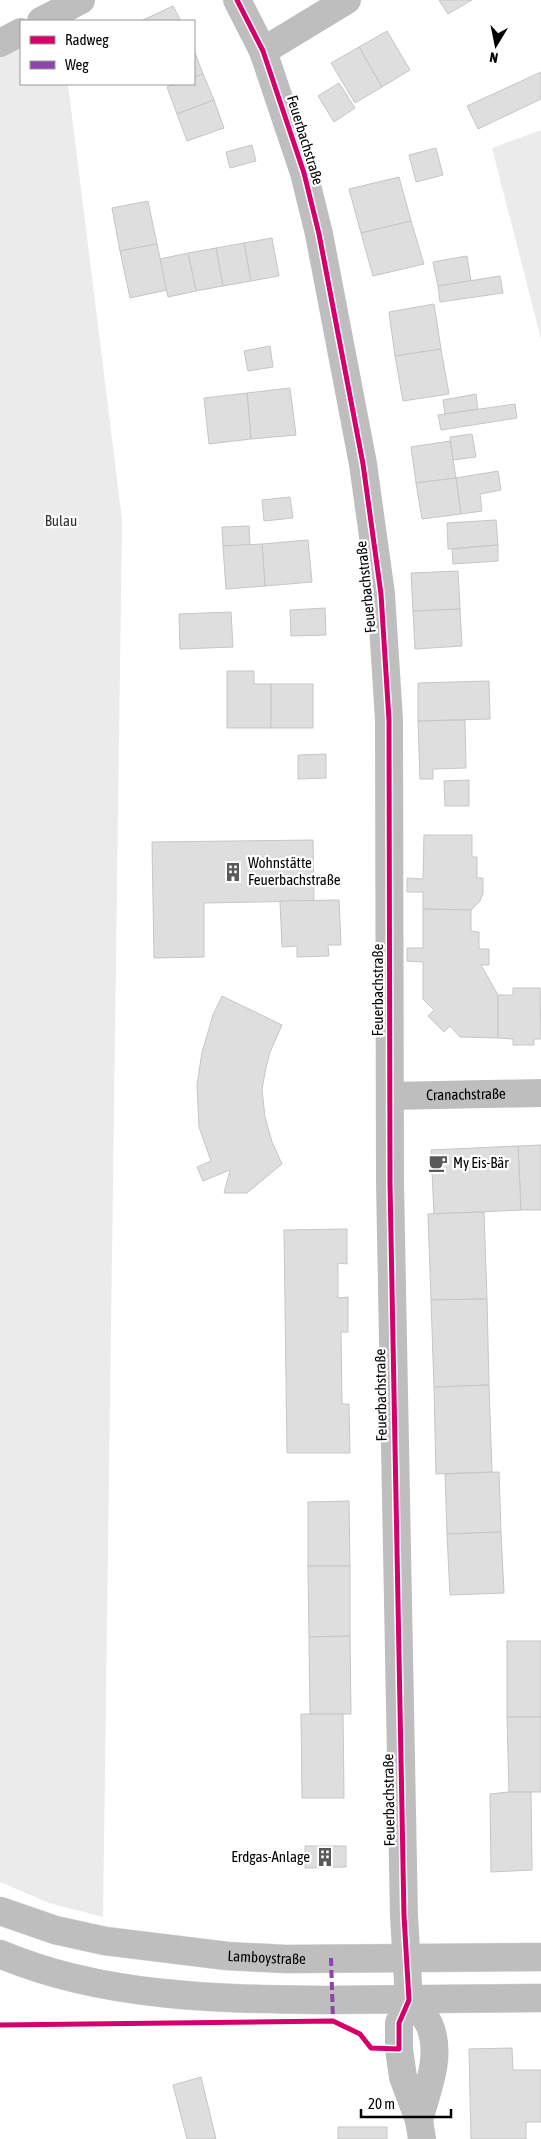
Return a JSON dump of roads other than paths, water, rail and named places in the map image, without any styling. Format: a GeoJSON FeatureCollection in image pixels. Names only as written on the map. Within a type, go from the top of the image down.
{"type":"FeatureCollection","features":[{"type":"Feature","properties":{"kind":"street"},"geometry":{"type":"LineString","coordinates":[[43,20],[81,0]]}},
{"type":"Feature","properties":{"kind":"street","name":"Feuerbachstraße"},"geometry":{"type":"LineString","coordinates":[[237,0],[263,50],[304,173],[319,234],[372,524],[383,622],[388,720],[390,1183],[406,1958],[409,2000]]}},
{"type":"Feature","properties":{"kind":"street"},"geometry":{"type":"LineString","coordinates":[[263,50],[347,0]]}},
{"type":"Feature","properties":{"kind":"street"},"geometry":{"type":"LineString","coordinates":[[0,43],[20,33]]}},
{"type":"Feature","properties":{"kind":"street","name":"Cranachstraße"},"geometry":{"type":"LineString","coordinates":[[391,1096],[541,1093]]}},
{"type":"Feature","properties":{"kind":"street","name":"Lamboystraße"},"geometry":{"type":"LineString","coordinates":[[0,1910],[55,1930],[105,1940],[227,1956],[286,1959],[541,1957]]}},
{"type":"Feature","properties":{"kind":"street"},"geometry":{"type":"LineString","coordinates":[[0,1954],[23,1964],[63,1975],[106,1984],[188,1995],[263,2000],[541,1998]]}},
{"type":"Feature","properties":{"kind":"street"},"geometry":{"type":"LineString","coordinates":[[409,2000],[399,2023],[398,2049],[403,2077],[421,2130]]}},
{"type":"Feature","properties":{"kind":"street"},"geometry":{"type":"LineString","coordinates":[[409,2000],[428,2024],[436,2048],[421,2130]]}},
{"type":"Feature","properties":{"kind":"place","name":"Wohnstätte Feuerbachstraße"},"geometry":{"type":"Point","coordinates":[233,872]}},
{"type":"Feature","properties":{"kind":"place","name":"My Eis-Bär"},"geometry":{"type":"Point","coordinates":[438,1163]}},
{"type":"Feature","properties":{"kind":"place","name":"Erdgas-Anlage"},"geometry":{"type":"Point","coordinates":[325,1857]}},
{"type":"Feature","properties":{"kind":"park label","name":"Bulau"},"geometry":{"type":"Point","coordinates":[61,521]}}]}
